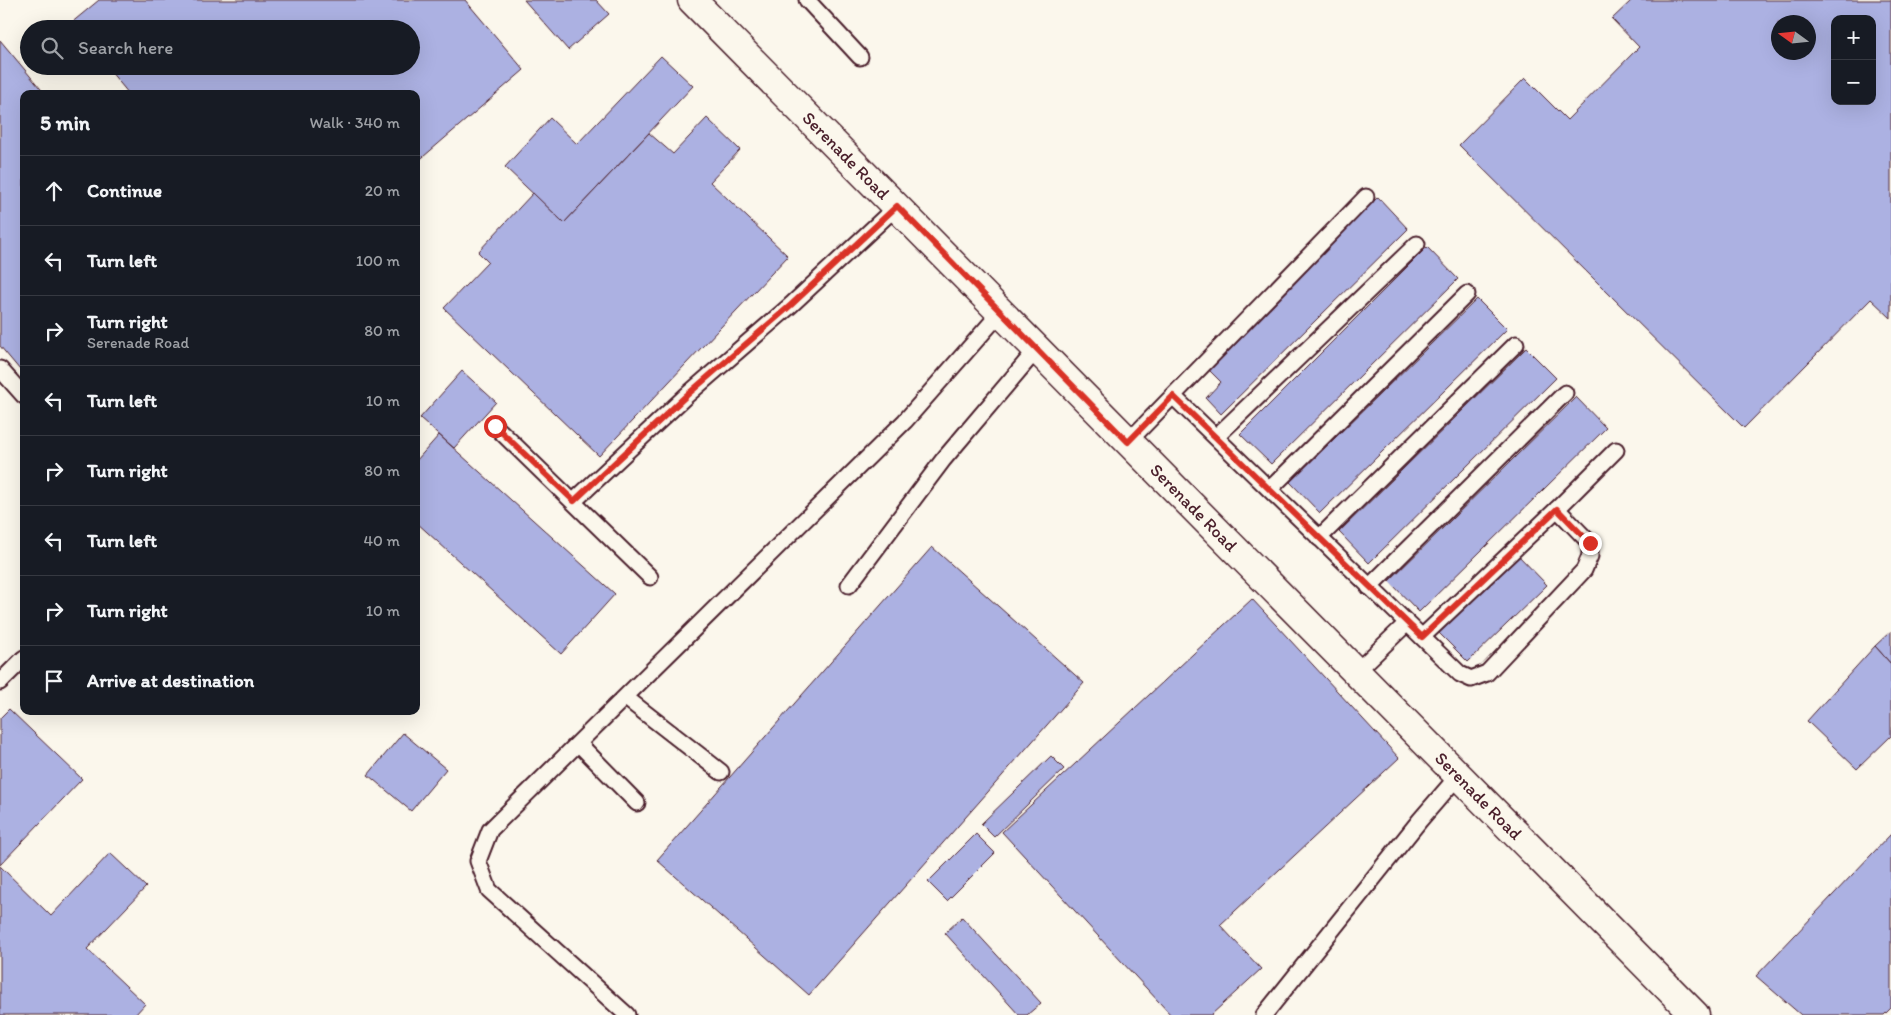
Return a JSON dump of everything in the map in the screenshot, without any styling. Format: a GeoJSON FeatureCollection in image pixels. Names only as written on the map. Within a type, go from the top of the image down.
{"type":"FeatureCollection","features":[{"type":"Feature","properties":{"kind":"street","name":"Serenade Road"},"geometry":{"type":"LineString","coordinates":[[692,0],[1695,1015]]}},
{"type":"Feature","properties":{"kind":"lane"},"geometry":{"type":"LineString","coordinates":[[807,0],[860,57]]}},
{"type":"Feature","properties":{"kind":"lane"},"geometry":{"type":"LineString","coordinates":[[1128,442],[1366,197]]}},
{"type":"Feature","properties":{"kind":"lane"},"geometry":{"type":"LineString","coordinates":[[574,501],[687,395],[799,298],[897,206]]}},
{"type":"Feature","properties":{"kind":"lane"},"geometry":{"type":"LineString","coordinates":[[1216,437],[1416,244]]}},
{"type":"Feature","properties":{"kind":"lane"},"geometry":{"type":"LineString","coordinates":[[1270,489],[1467,294]]}},
{"type":"Feature","properties":{"kind":"lane"},"geometry":{"type":"LineString","coordinates":[[627,1015],[490,890],[478,861],[490,830],[905,421],[1000,313]]}},
{"type":"Feature","properties":{"kind":"lane"},"geometry":{"type":"LineString","coordinates":[[1319,538],[1516,344]]}},
{"type":"Feature","properties":{"kind":"lane"},"geometry":{"type":"LineString","coordinates":[[848,585],[943,460],[1037,349]]}},
{"type":"Feature","properties":{"kind":"lane"},"geometry":{"type":"LineString","coordinates":[[0,369],[20,392]]}},
{"type":"Feature","properties":{"kind":"lane"},"geometry":{"type":"LineString","coordinates":[[1370,587],[1564,393]]}},
{"type":"Feature","properties":{"kind":"lane"},"geometry":{"type":"LineString","coordinates":[[1173,396],[1460,674],[1471,679],[1487,672],[1584,570],[1590,556],[1590,543],[1557,509]]}},
{"type":"Feature","properties":{"kind":"lane"},"geometry":{"type":"LineString","coordinates":[[495,426],[650,577]]}},
{"type":"Feature","properties":{"kind":"lane"},"geometry":{"type":"LineString","coordinates":[[1422,637],[1557,509],[1616,450]]}},
{"type":"Feature","properties":{"kind":"lane"},"geometry":{"type":"LineString","coordinates":[[1356,672],[1408,623]]}},
{"type":"Feature","properties":{"kind":"lane"},"geometry":{"type":"LineString","coordinates":[[0,682],[20,662]]}},
{"type":"Feature","properties":{"kind":"lane"},"geometry":{"type":"LineString","coordinates":[[626,698],[721,772]]}},
{"type":"Feature","properties":{"kind":"lane"},"geometry":{"type":"LineString","coordinates":[[579,744],[637,803]]}},
{"type":"Feature","properties":{"kind":"lane"},"geometry":{"type":"LineString","coordinates":[[1264,1015],[1420,820],[1458,776]]}},
{"type":"Feature","properties":{"kind":"building"},"geometry":{"type":"Polygon","coordinates":[[[99,0],[465,0],[524,70],[420,160],[420,90],[126,90],[113,75],[420,75],[420,20],[75,20],[99,0]]]}},
{"type":"Feature","properties":{"kind":"building"},"geometry":{"type":"Polygon","coordinates":[[[524,0],[596,0],[609,14],[568,50],[524,0]]]}},
{"type":"Feature","properties":{"kind":"building"},"geometry":{"type":"Polygon","coordinates":[[[1632,0],[1891,0],[1891,318],[1871,299],[1744,428],[1459,145],[1525,78],[1567,120],[1639,47],[1612,19],[1632,0]]]}},
{"type":"Feature","properties":{"kind":"building"},"geometry":{"type":"Polygon","coordinates":[[[0,40],[20,64],[20,75],[29,75],[42,90],[20,90],[20,370],[0,346],[0,40]]]}},
{"type":"Feature","properties":{"kind":"building"},"geometry":{"type":"Polygon","coordinates":[[[661,56],[693,86],[564,223],[505,167],[550,118],[577,144],[661,56]]]}},
{"type":"Feature","properties":{"kind":"building"},"geometry":{"type":"Polygon","coordinates":[[[707,118],[740,150],[710,182],[788,256],[599,456],[444,308],[488,262],[478,252],[533,193],[564,223],[649,133],[673,154],[707,118]]]}},
{"type":"Feature","properties":{"kind":"building"},"geometry":{"type":"Polygon","coordinates":[[[1378,197],[1408,229],[1221,414],[1206,398],[1221,382],[1206,367],[1378,197]]]}},
{"type":"Feature","properties":{"kind":"building"},"geometry":{"type":"Polygon","coordinates":[[[1427,247],[1458,279],[1271,464],[1240,434],[1427,247]]]}},
{"type":"Feature","properties":{"kind":"building"},"geometry":{"type":"Polygon","coordinates":[[[1477,299],[1507,329],[1320,513],[1290,482],[1477,299]]]}},
{"type":"Feature","properties":{"kind":"building"},"geometry":{"type":"Polygon","coordinates":[[[1526,348],[1556,378],[1369,563],[1339,532],[1526,348]]]}},
{"type":"Feature","properties":{"kind":"building"},"geometry":{"type":"Polygon","coordinates":[[[462,371],[496,402],[454,448],[420,418],[462,371]]]}},
{"type":"Feature","properties":{"kind":"building"},"geometry":{"type":"Polygon","coordinates":[[[1576,397],[1606,428],[1419,612],[1389,581],[1576,397]]]}},
{"type":"Feature","properties":{"kind":"building"},"geometry":{"type":"Polygon","coordinates":[[[439,435],[615,594],[561,654],[420,526],[420,456],[439,435]]]}},
{"type":"Feature","properties":{"kind":"building"},"geometry":{"type":"Polygon","coordinates":[[[932,547],[1084,683],[809,995],[657,860],[932,547]]]}},
{"type":"Feature","properties":{"kind":"building"},"geometry":{"type":"Polygon","coordinates":[[[1516,553],[1547,585],[1468,662],[1437,631],[1516,553]]]}},
{"type":"Feature","properties":{"kind":"building"},"geometry":{"type":"Polygon","coordinates":[[[1252,599],[1399,758],[1220,925],[1261,969],[1211,1015],[1171,1015],[1002,832],[1252,599]]]}},
{"type":"Feature","properties":{"kind":"building"},"geometry":{"type":"Polygon","coordinates":[[[1891,631],[1891,664],[1875,646],[1891,631]]]}},
{"type":"Feature","properties":{"kind":"building"},"geometry":{"type":"Polygon","coordinates":[[[1875,646],[1891,664],[1891,736],[1857,769],[1807,721],[1875,646]]]}},
{"type":"Feature","properties":{"kind":"building"},"geometry":{"type":"Polygon","coordinates":[[[9,709],[82,779],[0,865],[0,718],[9,709]]]}},
{"type":"Feature","properties":{"kind":"building"},"geometry":{"type":"Polygon","coordinates":[[[403,733],[446,769],[411,811],[368,775],[403,733]]]}},
{"type":"Feature","properties":{"kind":"building"},"geometry":{"type":"Polygon","coordinates":[[[1051,756],[1064,769],[994,837],[981,824],[1051,756]]]}},
{"type":"Feature","properties":{"kind":"building"},"geometry":{"type":"Polygon","coordinates":[[[976,834],[995,853],[947,901],[928,882],[976,834]]]}},
{"type":"Feature","properties":{"kind":"building"},"geometry":{"type":"Polygon","coordinates":[[[1891,834],[1891,1008],[1884,1015],[1801,1015],[1756,976],[1891,834]]]}},
{"type":"Feature","properties":{"kind":"building"},"geometry":{"type":"Polygon","coordinates":[[[110,853],[146,887],[87,949],[145,1004],[135,1015],[0,1015],[0,866],[51,916],[110,853]]]}},
{"type":"Feature","properties":{"kind":"building"},"geometry":{"type":"Polygon","coordinates":[[[962,917],[1041,1003],[1027,1015],[1019,1015],[945,933],[962,917]]]}},
{"type":"Feature","properties":{"kind":"route"},"geometry":{"type":"LineString","coordinates":[[495,426],[574,501],[687,395],[791,305],[897,206],[1128,442],[1173,396],[1422,637],[1557,509],[1590,543]]}}]}
